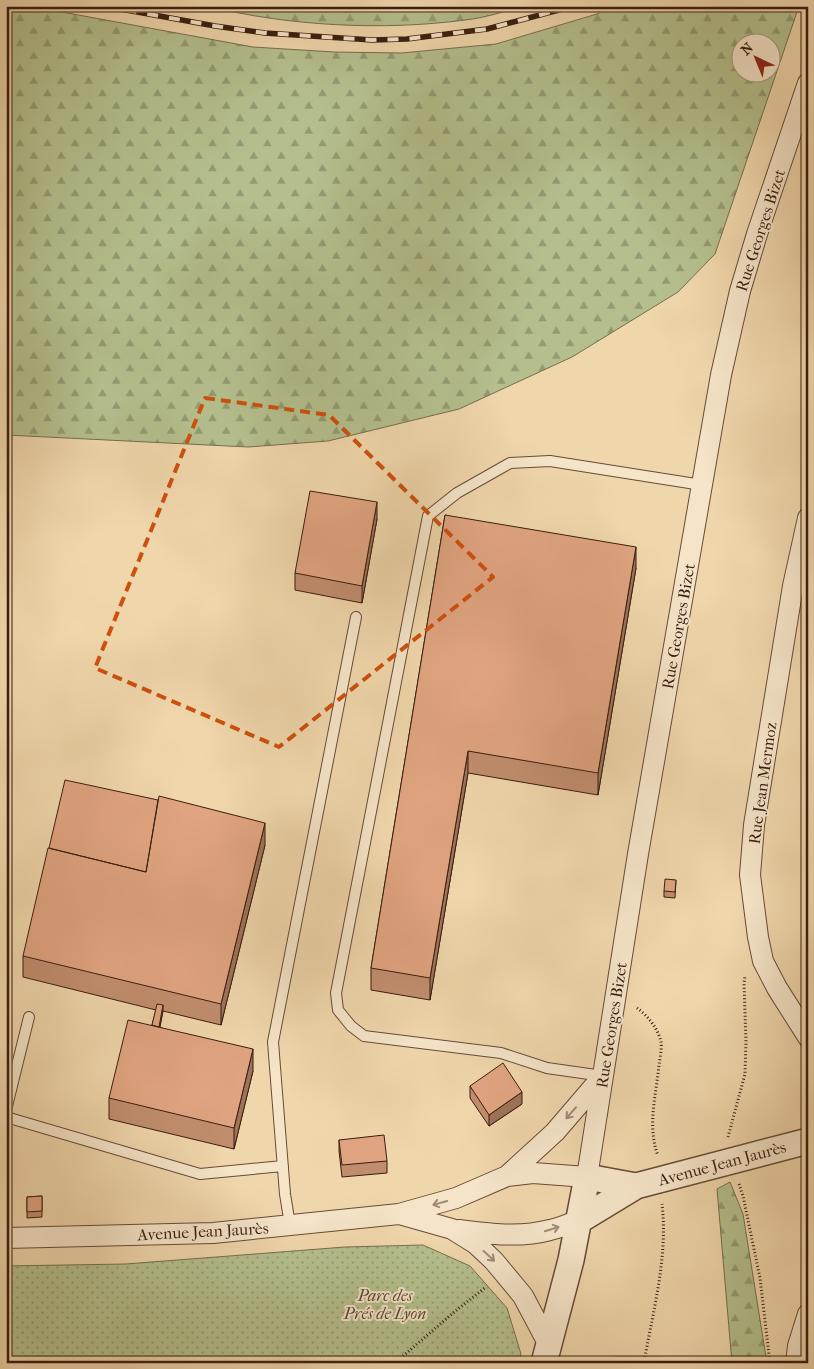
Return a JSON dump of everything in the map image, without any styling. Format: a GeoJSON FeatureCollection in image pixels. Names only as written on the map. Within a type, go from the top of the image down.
{"type":"FeatureCollection","features":[{"type":"Feature","properties":{"kind":"street","name":"Rue Georges Bizet"},"geometry":{"type":"LineString","coordinates":[[587,1177],[636,864],[721,375],[740,291],[757,234],[808,83]]}},
{"type":"Feature","properties":{"kind":"street","name":"Rue Jean Mermoz"},"geometry":{"type":"LineString","coordinates":[[808,518],[793,586],[756,816],[750,876],[763,961],[777,988],[808,1037]]}},
{"type":"Feature","properties":{"kind":"street","name":"Avenue Jean Jaurès"},"geometry":{"type":"LineString","coordinates":[[507,1176],[555,1132],[602,1076]]}},
{"type":"Feature","properties":{"kind":"street","name":"Avenue Jean Jaurès"},"geometry":{"type":"LineString","coordinates":[[399,1214],[452,1229],[491,1235],[527,1234],[551,1230],[580,1220],[636,1186],[808,1141]]}},
{"type":"Feature","properties":{"kind":"street","name":"Avenue Jean Jaurès"},"geometry":{"type":"LineString","coordinates":[[6,1238],[213,1233],[399,1214],[456,1198],[507,1176],[533,1173],[587,1177],[636,1186]]}},
{"type":"Feature","properties":{"kind":"street"},"geometry":{"type":"LineString","coordinates":[[547,1354],[580,1220],[587,1177]]}},
{"type":"Feature","properties":{"kind":"street","name":"Avenue Jean Jaurès"},"geometry":{"type":"LineString","coordinates":[[452,1229],[476,1244],[504,1272],[523,1296],[547,1354]]}},
{"type":"Feature","properties":{"kind":"street"},"geometry":{"type":"LineString","coordinates":[[796,1363],[798,1346],[808,1314]]}},
{"type":"Feature","properties":{"kind":"lane"},"geometry":{"type":"LineString","coordinates":[[602,1076],[547,1068],[502,1053],[364,1036],[351,1026],[338,1010],[336,993],[428,516],[457,493],[510,463],[550,461],[702,485]]}},
{"type":"Feature","properties":{"kind":"lane"},"geometry":{"type":"LineString","coordinates":[[290,1225],[283,1166],[273,1042],[356,617]]}},
{"type":"Feature","properties":{"kind":"lane"},"geometry":{"type":"LineString","coordinates":[[6,1110],[29,1017]]}},
{"type":"Feature","properties":{"kind":"lane"},"geometry":{"type":"LineString","coordinates":[[6,1117],[200,1174],[283,1166]]}},
{"type":"Feature","properties":{"kind":"path"},"geometry":{"type":"LineString","coordinates":[[728,1142],[745,1074],[744,983],[746,974]]}},
{"type":"Feature","properties":{"kind":"path"},"geometry":{"type":"LineString","coordinates":[[634,1006],[644,1013],[654,1026],[661,1043],[653,1103],[652,1128],[661,1164]]}},
{"type":"Feature","properties":{"kind":"path"},"geometry":{"type":"LineString","coordinates":[[737,1180],[744,1196],[760,1278],[770,1363]]}},
{"type":"Feature","properties":{"kind":"path"},"geometry":{"type":"LineString","coordinates":[[645,1357],[661,1272],[664,1219],[662,1202]]}},
{"type":"Feature","properties":{"kind":"path"},"geometry":{"type":"LineString","coordinates":[[395,1363],[452,1313],[504,1272]]}},
{"type":"Feature","properties":{"kind":"highlighted area"},"geometry":{"type":"Polygon","coordinates":[[[205,398],[329,415],[493,577],[279,747],[95,668],[205,398]]]}},
{"type":"Feature","properties":{"kind":"green space"},"geometry":{"type":"Polygon","coordinates":[[[6,6],[29,6],[253,47],[334,52],[402,53],[496,44],[597,14],[614,6],[799,6],[782,56],[782,32],[732,32],[732,82],[773,82],[715,254],[678,292],[572,357],[459,409],[328,441],[248,447],[6,435],[6,6]]]}},
{"type":"Feature","properties":{"kind":"green space"},"geometry":{"type":"Polygon","coordinates":[[[207,6],[525,6],[465,20],[368,26],[302,22],[238,13],[207,6]]]}},
{"type":"Feature","properties":{"kind":"green space"},"geometry":{"type":"Polygon","coordinates":[[[730,1182],[743,1214],[767,1363],[732,1363],[717,1189],[730,1182]]]}},
{"type":"Feature","properties":{"kind":"green space","name":"Parc des Prés de Lyon"},"geometry":{"type":"Polygon","coordinates":[[[423,1245],[470,1266],[507,1308],[521,1354],[519,1363],[6,1363],[6,1266],[126,1264],[345,1247],[423,1245]]]}},
{"type":"Feature","properties":{"kind":"green space"},"geometry":{"type":"Polygon","coordinates":[[[614,1357],[663,1357],[663,1363],[614,1363],[614,1357]]]}},
{"type":"Feature","properties":{"kind":"building"},"geometry":{"type":"Polygon","coordinates":[[[310,491],[377,502],[362,586],[295,573],[310,491]]]}},
{"type":"Feature","properties":{"kind":"building"},"geometry":{"type":"Polygon","coordinates":[[[445,515],[636,547],[598,773],[468,751],[430,978],[371,968],[445,515]]]}},
{"type":"Feature","properties":{"kind":"building"},"geometry":{"type":"Polygon","coordinates":[[[65,780],[158,800],[146,872],[49,848],[65,780]]]}},
{"type":"Feature","properties":{"kind":"building"},"geometry":{"type":"Polygon","coordinates":[[[159,796],[265,823],[221,1004],[23,956],[48,848],[146,872],[159,796]]]}},
{"type":"Feature","properties":{"kind":"building"},"geometry":{"type":"Polygon","coordinates":[[[665,879],[676,880],[675,892],[664,891],[665,879]]]}},
{"type":"Feature","properties":{"kind":"building"},"geometry":{"type":"Polygon","coordinates":[[[157,1004],[163,1005],[159,1027],[152,1025],[157,1004]]]}},
{"type":"Feature","properties":{"kind":"building"},"geometry":{"type":"Polygon","coordinates":[[[128,1020],[253,1049],[234,1128],[109,1098],[128,1020]]]}},
{"type":"Feature","properties":{"kind":"building"},"geometry":{"type":"Polygon","coordinates":[[[503,1063],[522,1092],[489,1115],[470,1086],[503,1063]]]}},
{"type":"Feature","properties":{"kind":"building"},"geometry":{"type":"Polygon","coordinates":[[[384,1135],[387,1161],[342,1165],[339,1140],[384,1135]]]}},
{"type":"Feature","properties":{"kind":"building"},"geometry":{"type":"Polygon","coordinates":[[[42,1196],[42,1211],[27,1212],[27,1197],[42,1196]]]}},
{"type":"Feature","properties":{"kind":"railway"},"geometry":{"type":"LineString","coordinates":[[104,6],[265,33],[372,40],[407,39],[487,29],[574,6]]}}]}
